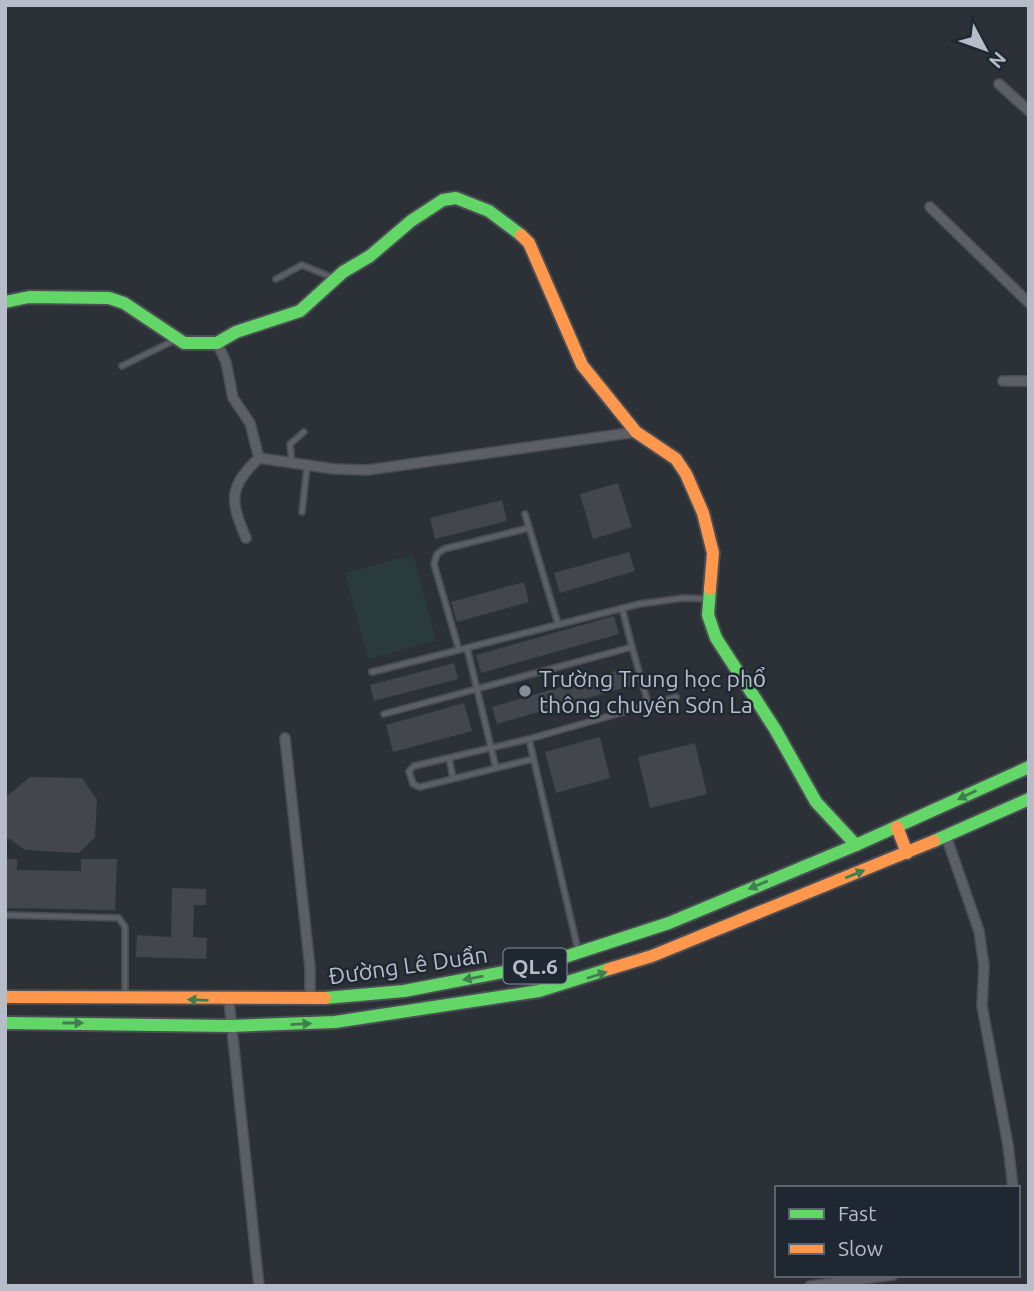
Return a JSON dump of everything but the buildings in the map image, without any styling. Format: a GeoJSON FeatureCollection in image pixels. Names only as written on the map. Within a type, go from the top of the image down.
{"type":"FeatureCollection","features":[{"type":"Feature","properties":{"kind":"main road"},"geometry":{"type":"LineString","coordinates":[[5,302],[29,297],[109,298],[139,312],[176,339],[194,345],[216,343],[236,332],[300,311],[334,279],[443,200],[456,198],[489,211],[510,225],[529,243],[582,365],[636,432],[676,459],[695,492],[713,554],[708,615],[716,638],[775,729],[816,802],[856,845]]}},
{"type":"Feature","properties":{"kind":"main road","name":"Đường Lê Duẩn"},"geometry":{"type":"LineString","coordinates":[[5,998],[229,1001],[310,999],[404,991],[579,955],[669,923],[856,845],[1029,767]]}},
{"type":"Feature","properties":{"kind":"main road","name":"Đường Lê Duẩn"},"geometry":{"type":"LineString","coordinates":[[5,1023],[231,1026],[335,1022],[539,991],[652,956],[907,853],[1029,799]]}},
{"type":"Feature","properties":{"kind":"main road"},"geometry":{"type":"LineString","coordinates":[[897,827],[907,853]]}},
{"type":"Feature","properties":{"kind":"street"},"geometry":{"type":"LineString","coordinates":[[999,84],[1029,111]]}},
{"type":"Feature","properties":{"kind":"street"},"geometry":{"type":"LineString","coordinates":[[930,207],[1029,303]]}},
{"type":"Feature","properties":{"kind":"street"},"geometry":{"type":"LineString","coordinates":[[216,343],[226,362],[233,398],[250,423],[259,458]]}},
{"type":"Feature","properties":{"kind":"street"},"geometry":{"type":"LineString","coordinates":[[1003,380],[1029,381]]}},
{"type":"Feature","properties":{"kind":"street"},"geometry":{"type":"LineString","coordinates":[[259,458],[334,469],[391,468],[477,453],[636,432]]}},
{"type":"Feature","properties":{"kind":"street"},"geometry":{"type":"LineString","coordinates":[[246,538],[238,519],[234,493],[244,472],[259,458]]}},
{"type":"Feature","properties":{"kind":"street"},"geometry":{"type":"LineString","coordinates":[[285,738],[310,968],[310,999]]}},
{"type":"Feature","properties":{"kind":"street"},"geometry":{"type":"LineString","coordinates":[[946,836],[979,931],[984,966],[982,1006],[1008,1145],[1013,1186]]}},
{"type":"Feature","properties":{"kind":"street"},"geometry":{"type":"LineString","coordinates":[[229,1001],[259,1286]]}},
{"type":"Feature","properties":{"kind":"street"},"geometry":{"type":"LineString","coordinates":[[810,1286],[878,1277]]}},
{"type":"Feature","properties":{"kind":"lane"},"geometry":{"type":"LineString","coordinates":[[276,279],[302,265],[334,279]]}},
{"type":"Feature","properties":{"kind":"lane"},"geometry":{"type":"LineString","coordinates":[[122,366],[176,339]]}},
{"type":"Feature","properties":{"kind":"lane"},"geometry":{"type":"LineString","coordinates":[[292,464],[290,444],[304,432]]}},
{"type":"Feature","properties":{"kind":"lane"},"geometry":{"type":"LineString","coordinates":[[302,512],[307,466]]}},
{"type":"Feature","properties":{"kind":"lane"},"geometry":{"type":"LineString","coordinates":[[525,514],[558,624]]}},
{"type":"Feature","properties":{"kind":"lane"},"geometry":{"type":"LineString","coordinates":[[459,650],[434,564],[437,554],[444,549],[529,528]]}},
{"type":"Feature","properties":{"kind":"lane"},"geometry":{"type":"LineString","coordinates":[[372,672],[622,608],[663,600],[709,599]]}},
{"type":"Feature","properties":{"kind":"lane"},"geometry":{"type":"LineString","coordinates":[[622,608],[648,703]]}},
{"type":"Feature","properties":{"kind":"lane"},"geometry":{"type":"LineString","coordinates":[[384,714],[632,647]]}},
{"type":"Feature","properties":{"kind":"lane"},"geometry":{"type":"LineString","coordinates":[[467,648],[496,768]]}},
{"type":"Feature","properties":{"kind":"lane"},"geometry":{"type":"LineString","coordinates":[[533,759],[418,786],[410,771],[414,766],[529,740],[648,703],[676,697]]}},
{"type":"Feature","properties":{"kind":"lane"},"geometry":{"type":"LineString","coordinates":[[529,740],[579,955]]}},
{"type":"Feature","properties":{"kind":"lane"},"geometry":{"type":"LineString","coordinates":[[449,758],[453,778]]}},
{"type":"Feature","properties":{"kind":"lane"},"geometry":{"type":"LineString","coordinates":[[5,915],[119,918],[125,927],[125,998]]}},
{"type":"Feature","properties":{"kind":"shaded area"},"geometry":{"type":"Polygon","coordinates":[[[413,555],[436,641],[368,659],[345,573],[413,555]]]}},
{"type":"Feature","properties":{"kind":"traffic: fast"},"geometry":{"type":"LineString","coordinates":[[5,302],[29,297],[109,298],[124,303],[184,343],[217,343],[236,332],[300,311],[343,272],[370,256],[411,221],[443,200],[456,198],[489,211],[521,235]]}},
{"type":"Feature","properties":{"kind":"traffic: fast"},"geometry":{"type":"LineString","coordinates":[[710,589],[708,615],[716,638],[775,729],[816,802],[856,845]]}},
{"type":"Feature","properties":{"kind":"traffic: fast"},"geometry":{"type":"LineString","coordinates":[[325,998],[404,991],[540,965],[669,923],[856,845],[1029,767]]}},
{"type":"Feature","properties":{"kind":"traffic: fast"},"geometry":{"type":"LineString","coordinates":[[934,841],[1029,799]]}},
{"type":"Feature","properties":{"kind":"traffic: fast"},"geometry":{"type":"LineString","coordinates":[[5,1023],[231,1026],[335,1022],[539,991],[609,969]]}},
{"type":"Feature","properties":{"kind":"traffic: slow"},"geometry":{"type":"LineString","coordinates":[[521,235],[529,243],[582,365],[636,432],[676,459],[686,474],[703,513],[713,553],[710,589]]}},
{"type":"Feature","properties":{"kind":"traffic: slow"},"geometry":{"type":"LineString","coordinates":[[897,827],[907,853]]}},
{"type":"Feature","properties":{"kind":"traffic: slow"},"geometry":{"type":"LineString","coordinates":[[609,969],[652,956],[934,841]]}},
{"type":"Feature","properties":{"kind":"traffic: slow"},"geometry":{"type":"LineString","coordinates":[[5,997],[325,998]]}},
{"type":"Feature","properties":{"kind":"place","name":"Trường Trung học phổ thông chuyên Sơn La"},"geometry":{"type":"Point","coordinates":[525,691]}}]}
